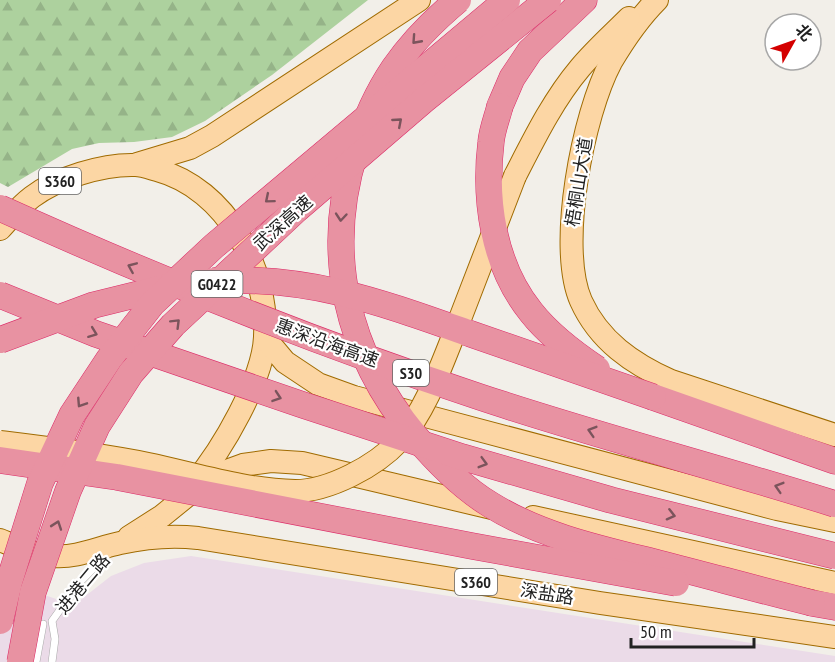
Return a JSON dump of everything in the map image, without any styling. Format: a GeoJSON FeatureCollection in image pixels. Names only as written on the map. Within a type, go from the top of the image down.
{"type":"FeatureCollection","features":[{"type":"Feature","properties":{"kind":"highway"},"geometry":{"type":"LineString","coordinates":[[458,0],[414,42],[393,69],[376,98],[360,135],[342,202],[341,270],[350,318],[364,357],[381,388],[402,421],[423,446],[462,484],[491,505],[529,524],[564,538],[607,550],[823,605]]}},
{"type":"Feature","properties":{"kind":"highway","name":"武深高速"},"geometry":{"type":"LineString","coordinates":[[0,621],[9,582],[39,483],[72,415],[109,359],[152,304],[214,246],[507,0]]}},
{"type":"Feature","properties":{"kind":"highway","name":"武深高速"},"geometry":{"type":"LineString","coordinates":[[20,662],[33,592],[68,490],[97,426],[131,373],[174,325],[296,210],[424,100],[548,0]]}},
{"type":"Feature","properties":{"kind":"highway"},"geometry":{"type":"LineString","coordinates":[[584,0],[530,51],[512,78],[500,106],[491,139],[488,173],[490,211],[500,252],[511,281],[530,311],[573,353],[600,371],[653,397]]}},
{"type":"Feature","properties":{"kind":"highway","name":"惠深沿海高速"},"geometry":{"type":"LineString","coordinates":[[0,208],[134,268],[310,338],[481,398],[835,504]]}},
{"type":"Feature","properties":{"kind":"highway"},"geometry":{"type":"LineString","coordinates":[[0,340],[63,316],[129,295],[202,281],[260,280],[330,289],[379,302],[835,461]]}},
{"type":"Feature","properties":{"kind":"highway"},"geometry":{"type":"LineString","coordinates":[[0,295],[96,334],[462,457],[611,500],[835,556]]}},
{"type":"Feature","properties":{"kind":"highway"},"geometry":{"type":"LineString","coordinates":[[0,460],[117,477],[633,576],[823,605]]}},
{"type":"Feature","properties":{"kind":"main road"},"geometry":{"type":"LineString","coordinates":[[136,165],[190,148],[212,136],[419,0]]}},
{"type":"Feature","properties":{"kind":"main road"},"geometry":{"type":"LineString","coordinates":[[0,442],[146,464],[232,483],[278,490],[297,491],[324,485],[366,468],[400,440],[417,415],[449,346],[515,176],[543,123],[579,69],[601,45],[651,0]]}},
{"type":"Feature","properties":{"kind":"main road","name":"梧桐山大道"},"geometry":{"type":"LineString","coordinates":[[657,0],[635,27],[611,63],[597,94],[590,120],[573,205],[571,242],[573,273],[581,300],[595,326],[611,344],[649,371],[671,381],[835,435]]}},
{"type":"Feature","properties":{"kind":"main road","name":"深盐路"},"geometry":{"type":"LineString","coordinates":[[0,229],[33,196],[56,183],[91,171],[136,165],[171,174],[197,190],[222,213],[242,239],[255,268],[262,297],[265,338],[254,378],[224,442],[182,498]]}},
{"type":"Feature","properties":{"kind":"main road"},"geometry":{"type":"LineString","coordinates":[[265,338],[285,362],[318,384],[354,397],[777,509],[835,521]]}},
{"type":"Feature","properties":{"kind":"main road","name":"深盐路"},"geometry":{"type":"LineString","coordinates":[[118,543],[154,521],[210,477],[243,465],[271,461],[302,463],[443,497],[835,583]]}},
{"type":"Feature","properties":{"kind":"main road","name":"深盐路"},"geometry":{"type":"LineString","coordinates":[[0,540],[24,550],[52,556],[77,556],[118,543],[171,535],[222,541],[600,603],[835,637]]}},
{"type":"Feature","properties":{"kind":"lane","name":"进港二路"},"geometry":{"type":"LineString","coordinates":[[52,662],[56,639],[52,621],[80,582],[118,543]]}},
{"type":"Feature","properties":{"kind":"lane"},"geometry":{"type":"LineString","coordinates":[[0,591],[10,597]]}},
{"type":"Feature","properties":{"kind":"lane"},"geometry":{"type":"LineString","coordinates":[[24,611],[21,623],[43,624],[52,621]]}},
{"type":"Feature","properties":{"kind":"lane"},"geometry":{"type":"LineString","coordinates":[[36,662],[43,624]]}},
{"type":"Feature","properties":{"kind":"shaded area"},"geometry":{"type":"Polygon","coordinates":[[[191,556],[835,656],[835,662],[0,662],[0,580],[74,605],[111,576],[144,563],[191,556]]]}},
{"type":"Feature","properties":{"kind":"green space"},"geometry":{"type":"Polygon","coordinates":[[[0,0],[368,0],[272,75],[205,121],[172,137],[134,142],[99,143],[72,149],[8,187],[0,183],[0,0]]]}}]}
